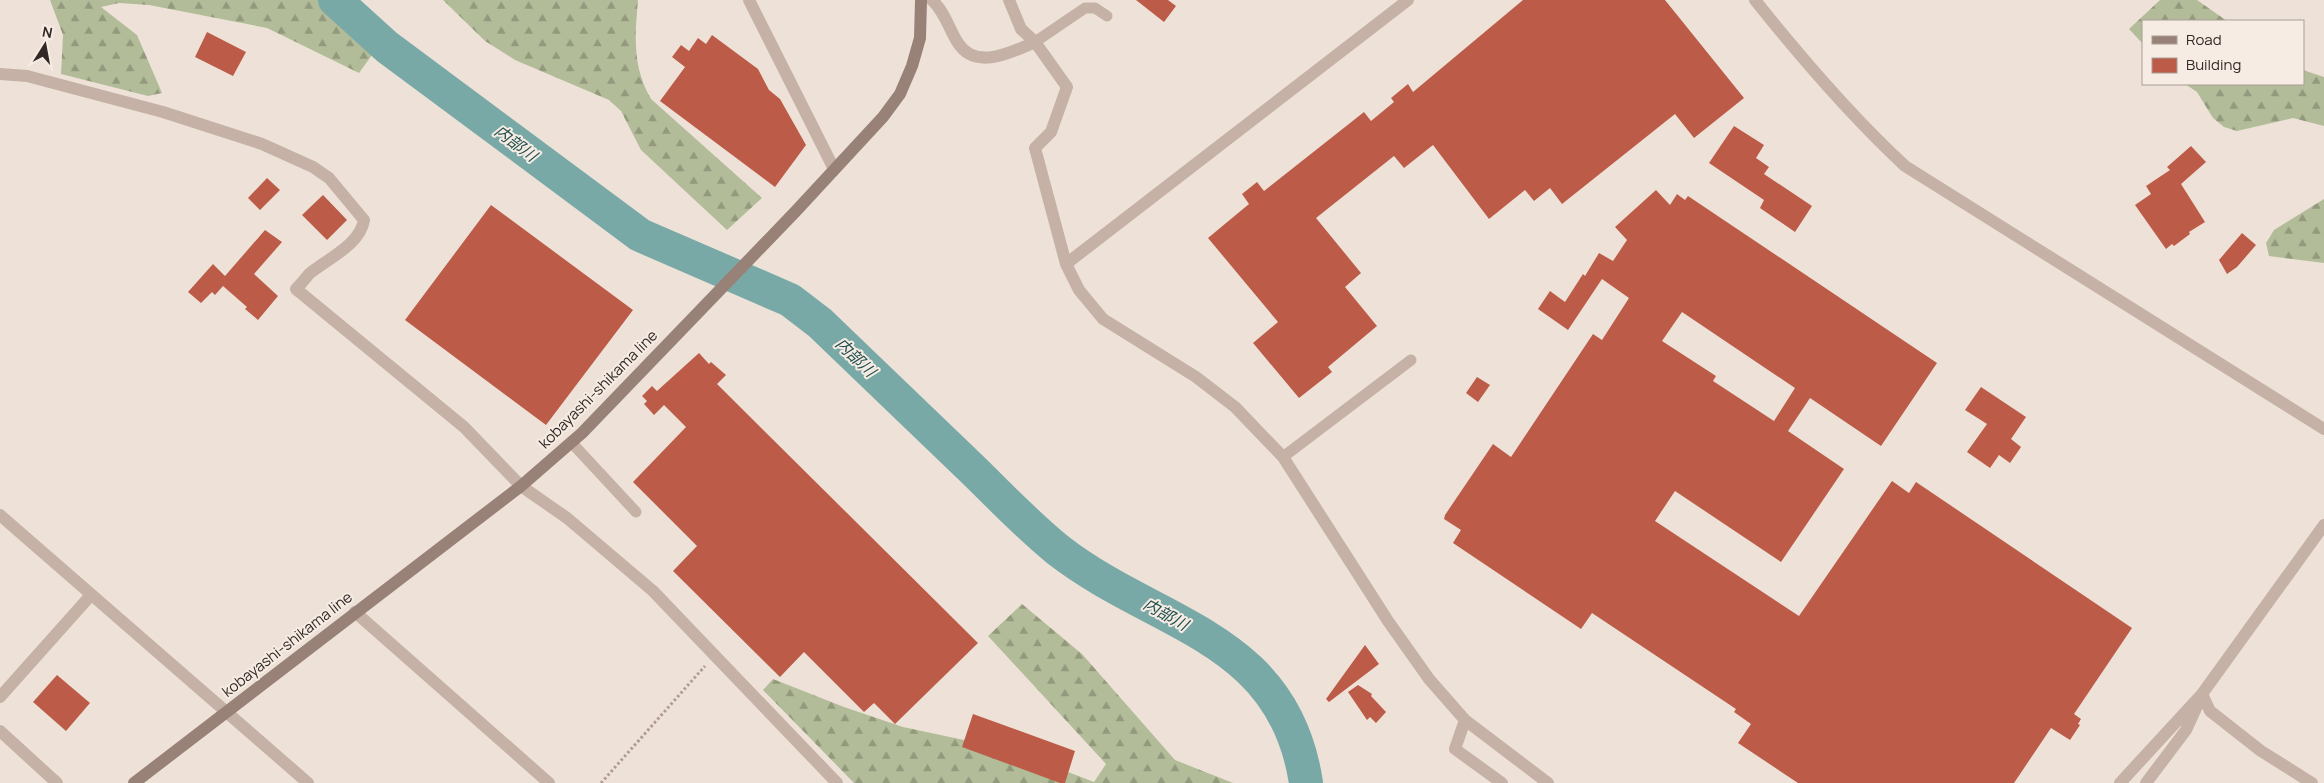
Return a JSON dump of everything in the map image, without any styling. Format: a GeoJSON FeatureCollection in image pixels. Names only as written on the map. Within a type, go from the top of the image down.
{"type":"FeatureCollection","features":[{"type":"Feature","properties":{"kind":"main road","name":"kobayashi-shikama line"},"geometry":{"type":"LineString","coordinates":[[134,783],[521,486],[572,442],[796,211],[883,117],[900,94],[912,66],[920,38],[921,0]]}},
{"type":"Feature","properties":{"kind":"street"},"geometry":{"type":"LineString","coordinates":[[749,0],[834,169]]}},
{"type":"Feature","properties":{"kind":"street"},"geometry":{"type":"LineString","coordinates":[[932,0],[950,26],[958,43],[967,54],[990,58],[1035,42]]}},
{"type":"Feature","properties":{"kind":"street"},"geometry":{"type":"LineString","coordinates":[[1009,0],[1022,29],[1035,42],[1067,87],[1051,132],[1035,148],[1066,264],[1079,290],[1103,318],[1196,377],[1234,407],[1283,457],[1393,628],[1429,679],[1465,720],[1548,783]]}},
{"type":"Feature","properties":{"kind":"street"},"geometry":{"type":"LineString","coordinates":[[1066,264],[1408,0]]}},
{"type":"Feature","properties":{"kind":"street"},"geometry":{"type":"LineString","coordinates":[[1755,0],[1840,102],[1906,166],[2324,429]]}},
{"type":"Feature","properties":{"kind":"street"},"geometry":{"type":"LineString","coordinates":[[0,74],[27,76],[163,112],[232,133],[313,167],[329,178],[364,220],[362,230],[348,245],[308,275],[296,289],[464,426],[521,486],[566,518],[653,591],[837,783]]}},
{"type":"Feature","properties":{"kind":"street"},"geometry":{"type":"LineString","coordinates":[[0,516],[308,783]]}},
{"type":"Feature","properties":{"kind":"street"},"geometry":{"type":"LineString","coordinates":[[2120,783],[2202,694],[2324,525]]}},
{"type":"Feature","properties":{"kind":"street"},"geometry":{"type":"LineString","coordinates":[[0,697],[91,595]]}},
{"type":"Feature","properties":{"kind":"street"},"geometry":{"type":"LineString","coordinates":[[355,612],[549,783]]}},
{"type":"Feature","properties":{"kind":"street"},"geometry":{"type":"LineString","coordinates":[[2146,783],[2186,730],[2202,694]]}},
{"type":"Feature","properties":{"kind":"street"},"geometry":{"type":"LineString","coordinates":[[2202,694],[2210,711],[2261,751],[2312,783]]}},
{"type":"Feature","properties":{"kind":"street"},"geometry":{"type":"LineString","coordinates":[[1465,720],[1455,749],[1502,783]]}},
{"type":"Feature","properties":{"kind":"street"},"geometry":{"type":"LineString","coordinates":[[0,731],[57,783]]}},
{"type":"Feature","properties":{"kind":"lane"},"geometry":{"type":"LineString","coordinates":[[1035,42],[1085,8],[1094,8],[1107,16]]}},
{"type":"Feature","properties":{"kind":"lane"},"geometry":{"type":"LineString","coordinates":[[1283,457],[1411,360]]}},
{"type":"Feature","properties":{"kind":"lane"},"geometry":{"type":"LineString","coordinates":[[572,442],[636,512]]}},
{"type":"Feature","properties":{"kind":"path"},"geometry":{"type":"LineString","coordinates":[[601,783],[715,654]]}},
{"type":"Feature","properties":{"kind":"green space"},"geometry":{"type":"Polygon","coordinates":[[[50,0],[334,0],[382,41],[359,73],[267,28],[149,5],[119,3],[101,7],[137,35],[162,93],[148,96],[61,74],[63,35],[50,0]]]}},
{"type":"Feature","properties":{"kind":"green space"},"geometry":{"type":"Polygon","coordinates":[[[443,0],[638,0],[636,51],[641,75],[651,99],[762,198],[727,230],[641,150],[621,111],[609,100],[515,60],[485,41],[443,0]]]}},
{"type":"Feature","properties":{"kind":"green space"},"geometry":{"type":"Polygon","coordinates":[[[2160,0],[2197,0],[2226,20],[2142,20],[2142,43],[2129,29],[2160,0]]]}},
{"type":"Feature","properties":{"kind":"green space"},"geometry":{"type":"Polygon","coordinates":[[[2304,70],[2324,77],[2324,126],[2293,118],[2237,131],[2224,127],[2213,118],[2197,92],[2186,85],[2304,85],[2304,70]]]}},
{"type":"Feature","properties":{"kind":"green space"},"geometry":{"type":"Polygon","coordinates":[[[2324,199],[2324,263],[2269,256],[2266,243],[2274,230],[2324,199]]]}},
{"type":"Feature","properties":{"kind":"green space"},"geometry":{"type":"Polygon","coordinates":[[[1022,604],[1082,654],[1175,760],[1233,783],[854,783],[763,690],[773,679],[844,707],[903,727],[1011,750],[1094,782],[1106,764],[988,636],[1022,604]]]}},
{"type":"Feature","properties":{"kind":"building"},"geometry":{"type":"Polygon","coordinates":[[[1136,0],[1168,0],[1176,6],[1164,22],[1136,0]]]}},
{"type":"Feature","properties":{"kind":"building"},"geometry":{"type":"Polygon","coordinates":[[[1523,0],[1665,0],[1744,98],[1694,138],[1675,114],[1562,204],[1550,188],[1534,201],[1525,190],[1489,219],[1433,145],[1404,168],[1394,156],[1316,218],[1361,273],[1345,287],[1377,326],[1328,367],[1332,372],[1299,398],[1253,343],[1278,322],[1208,238],[1249,204],[1242,194],[1257,182],[1264,191],[1364,112],[1371,121],[1394,102],[1391,98],[1408,84],[1413,92],[1523,0]]]}},
{"type":"Feature","properties":{"kind":"building"},"geometry":{"type":"Polygon","coordinates":[[[207,32],[246,52],[233,76],[195,57],[207,32]]]}},
{"type":"Feature","properties":{"kind":"building"},"geometry":{"type":"Polygon","coordinates":[[[712,35],[758,69],[769,90],[780,99],[806,145],[775,187],[660,101],[685,67],[672,57],[681,45],[689,51],[698,38],[706,44],[712,35]]]}},
{"type":"Feature","properties":{"kind":"building"},"geometry":{"type":"Polygon","coordinates":[[[1734,126],[1764,145],[1756,158],[1769,167],[1764,174],[1812,206],[1795,232],[1760,208],[1764,200],[1709,163],[1734,126]]]}},
{"type":"Feature","properties":{"kind":"building"},"geometry":{"type":"Polygon","coordinates":[[[2191,146],[2206,162],[2181,184],[2205,222],[2189,232],[2190,234],[2174,246],[2172,244],[2166,249],[2135,205],[2151,194],[2146,186],[2170,170],[2167,167],[2191,146]]]}},
{"type":"Feature","properties":{"kind":"building"},"geometry":{"type":"Polygon","coordinates":[[[267,178],[280,190],[260,210],[248,198],[267,178]]]}},
{"type":"Feature","properties":{"kind":"building"},"geometry":{"type":"Polygon","coordinates":[[[1656,190],[1670,205],[1677,194],[1685,200],[1688,196],[1937,363],[1881,446],[1810,398],[1788,431],[1844,469],[1781,562],[1675,491],[1655,521],[1799,616],[1892,481],[1909,493],[1916,482],[2132,628],[2074,714],[2081,719],[2078,724],[2080,725],[2070,740],[2051,728],[2014,783],[1798,783],[1738,743],[1751,724],[1734,712],[1736,709],[1592,613],[1581,629],[1453,543],[1461,530],[1444,519],[1445,515],[1493,444],[1511,457],[1593,334],[1602,340],[1629,298],[1602,279],[1568,330],[1538,309],[1550,291],[1565,302],[1583,274],[1585,276],[1599,253],[1613,261],[1627,240],[1615,227],[1656,190]],[[1682,312],[1662,341],[1716,376],[1713,381],[1774,421],[1795,388],[1682,312]]]}},
{"type":"Feature","properties":{"kind":"building"},"geometry":{"type":"Polygon","coordinates":[[[323,195],[347,220],[327,240],[302,215],[323,195]]]}},
{"type":"Feature","properties":{"kind":"building"},"geometry":{"type":"Polygon","coordinates":[[[491,205],[633,310],[546,425],[405,320],[491,205]]]}},
{"type":"Feature","properties":{"kind":"building"},"geometry":{"type":"Polygon","coordinates":[[[265,230],[282,242],[254,274],[278,296],[258,320],[245,309],[247,307],[223,286],[215,295],[212,292],[201,303],[188,292],[213,264],[225,276],[265,230]]]}},
{"type":"Feature","properties":{"kind":"building"},"geometry":{"type":"Polygon","coordinates":[[[2242,233],[2256,245],[2237,267],[2227,274],[2219,260],[2242,233]]]}},
{"type":"Feature","properties":{"kind":"building"},"geometry":{"type":"Polygon","coordinates":[[[699,353],[709,364],[711,362],[726,375],[717,384],[978,643],[895,724],[874,703],[864,712],[804,652],[780,677],[673,571],[697,546],[633,482],[686,427],[664,405],[654,415],[644,404],[647,401],[642,396],[652,386],[657,391],[699,353]]]}},
{"type":"Feature","properties":{"kind":"building"},"geometry":{"type":"Polygon","coordinates":[[[1477,377],[1490,385],[1478,402],[1466,393],[1477,377]]]}},
{"type":"Feature","properties":{"kind":"building"},"geometry":{"type":"Polygon","coordinates":[[[1981,387],[2026,417],[2011,439],[2021,447],[2010,463],[1999,455],[1990,468],[1967,452],[1987,424],[1965,410],[1981,387]]]}},
{"type":"Feature","properties":{"kind":"building"},"geometry":{"type":"Polygon","coordinates":[[[1365,645],[1379,664],[1329,702],[1326,699],[1365,645]]]}},
{"type":"Feature","properties":{"kind":"building"},"geometry":{"type":"Polygon","coordinates":[[[57,675],[90,703],[66,731],[33,702],[57,675]]]}},
{"type":"Feature","properties":{"kind":"building"},"geometry":{"type":"Polygon","coordinates":[[[1358,685],[1372,694],[1371,696],[1386,712],[1376,723],[1370,717],[1367,720],[1348,692],[1358,685]]]}},
{"type":"Feature","properties":{"kind":"building"},"geometry":{"type":"Polygon","coordinates":[[[973,714],[1075,751],[1065,783],[1060,783],[962,747],[973,714]]]}},
{"type":"Feature","properties":{"kind":"waterway","name":"内部川"},"geometry":{"type":"LineString","coordinates":[[335,0],[387,47],[640,235],[790,300],[820,323],[1024,520],[1058,550],[1096,576],[1211,640],[1244,665],[1272,695],[1293,734],[1306,783]]}}]}
